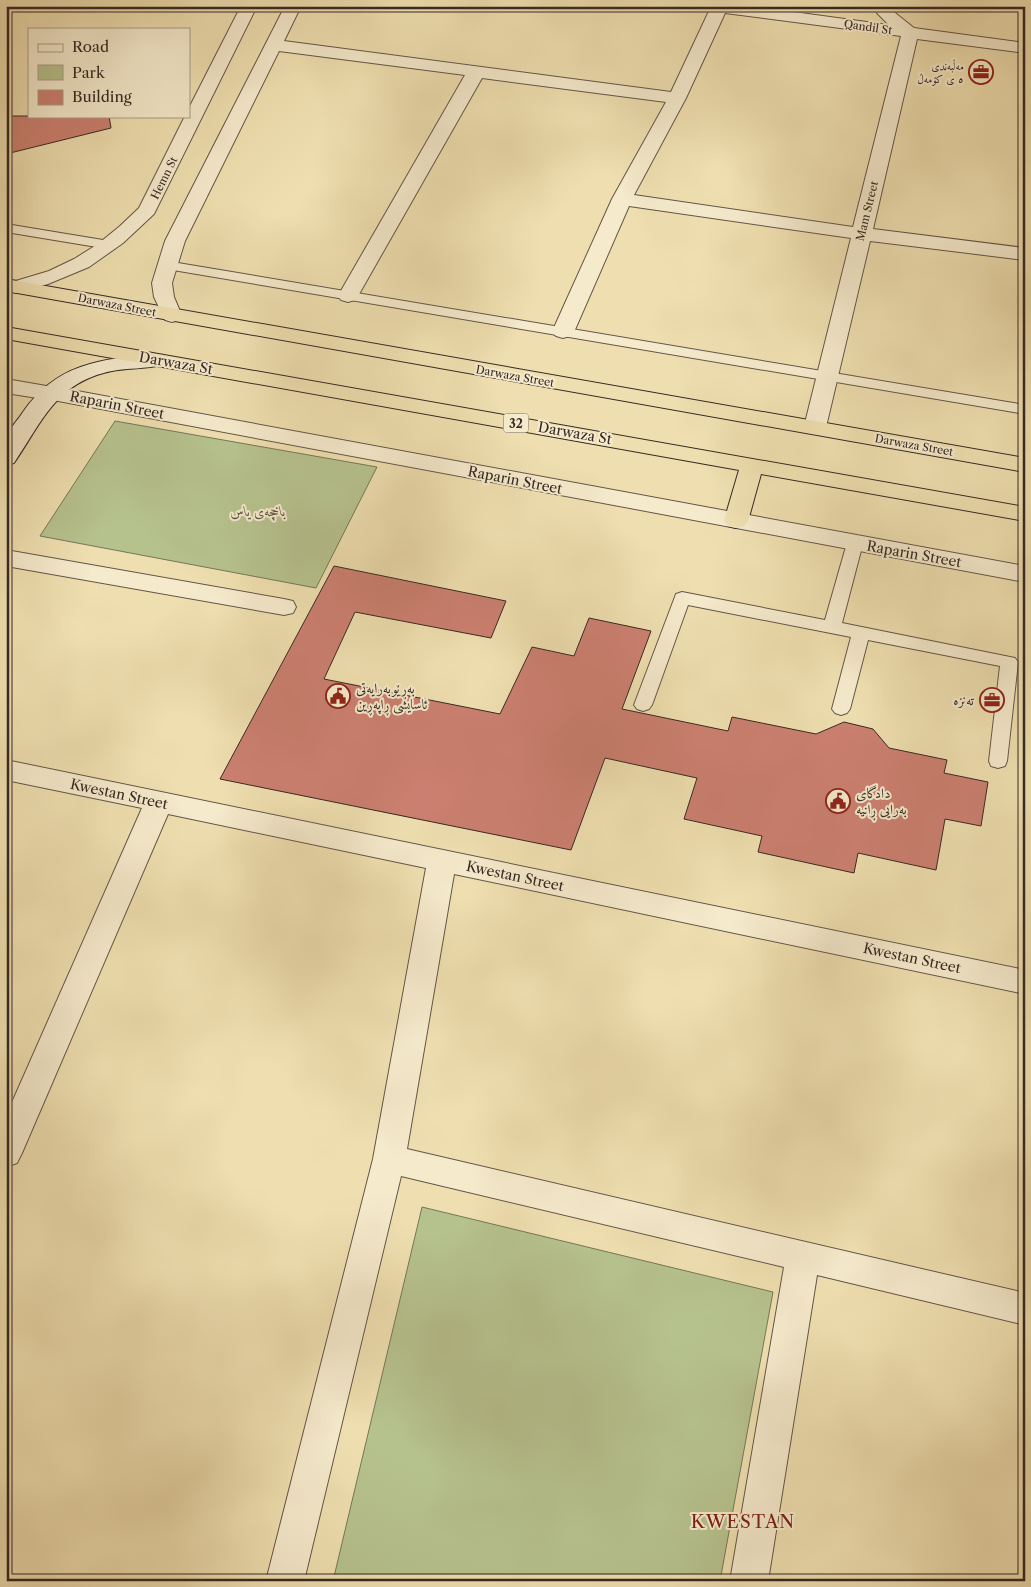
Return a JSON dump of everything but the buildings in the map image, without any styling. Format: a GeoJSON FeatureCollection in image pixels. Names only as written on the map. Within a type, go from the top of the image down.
{"type":"FeatureCollection","features":[{"type":"Feature","properties":{"kind":"highway","name":"Darwaza Street"},"geometry":{"type":"LineString","coordinates":[[11,286],[172,316],[1025,465]]}},
{"type":"Feature","properties":{"kind":"highway","name":"Darwaza St"},"geometry":{"type":"LineString","coordinates":[[6,333],[1025,514]]}},
{"type":"Feature","properties":{"kind":"highway"},"geometry":{"type":"LineString","coordinates":[[736,521],[752,465]]}},
{"type":"Feature","properties":{"kind":"street","name":"Hemn St"},"geometry":{"type":"LineString","coordinates":[[11,286],[56,275],[74,267],[131,228],[147,210],[248,6]]}},
{"type":"Feature","properties":{"kind":"street"},"geometry":{"type":"LineString","coordinates":[[172,316],[164,297],[162,283],[166,265],[175,241],[293,6]]}},
{"type":"Feature","properties":{"kind":"street"},"geometry":{"type":"LineString","coordinates":[[563,332],[622,199],[677,98],[715,7]]}},
{"type":"Feature","properties":{"kind":"street","name":"Qandil St"},"geometry":{"type":"LineString","coordinates":[[715,7],[1025,48]]}},
{"type":"Feature","properties":{"kind":"street"},"geometry":{"type":"LineString","coordinates":[[879,29],[886,9],[910,33]]}},
{"type":"Feature","properties":{"kind":"street","name":"Mam Street"},"geometry":{"type":"LineString","coordinates":[[815,427],[910,33]]}},
{"type":"Feature","properties":{"kind":"street"},"geometry":{"type":"LineString","coordinates":[[275,45],[677,98]]}},
{"type":"Feature","properties":{"kind":"street"},"geometry":{"type":"LineString","coordinates":[[348,296],[476,72]]}},
{"type":"Feature","properties":{"kind":"street"},"geometry":{"type":"LineString","coordinates":[[622,199],[862,234],[1025,254]]}},
{"type":"Feature","properties":{"kind":"street"},"geometry":{"type":"LineString","coordinates":[[6,458],[13,428],[65,381],[106,365],[154,360]]}},
{"type":"Feature","properties":{"kind":"street","name":"Raparin Street"},"geometry":{"type":"LineString","coordinates":[[6,386],[1025,574]]}},
{"type":"Feature","properties":{"kind":"street"},"geometry":{"type":"LineString","coordinates":[[6,558],[284,608]]}},
{"type":"Feature","properties":{"kind":"street","name":"Kwestan Street"},"geometry":{"type":"LineString","coordinates":[[6,770],[1025,982]]}},
{"type":"Feature","properties":{"kind":"street"},"geometry":{"type":"LineString","coordinates":[[6,1153],[159,802]]}},
{"type":"Feature","properties":{"kind":"street"},"geometry":{"type":"LineString","coordinates":[[285,1581],[389,1159],[442,861]]}},
{"type":"Feature","properties":{"kind":"street"},"geometry":{"type":"LineString","coordinates":[[389,1159],[1025,1309]]}},
{"type":"Feature","properties":{"kind":"street"},"geometry":{"type":"LineString","coordinates":[[749,1581],[803,1256]]}},
{"type":"Feature","properties":{"kind":"lane"},"geometry":{"type":"LineString","coordinates":[[6,228],[108,245]]}},
{"type":"Feature","properties":{"kind":"lane"},"geometry":{"type":"LineString","coordinates":[[166,265],[1025,410]]}},
{"type":"Feature","properties":{"kind":"lane"},"geometry":{"type":"LineString","coordinates":[[832,628],[855,543]]}},
{"type":"Feature","properties":{"kind":"lane"},"geometry":{"type":"LineString","coordinates":[[644,705],[682,598],[1009,662],[998,761]]}},
{"type":"Feature","properties":{"kind":"lane"},"geometry":{"type":"LineString","coordinates":[[841,710],[861,633]]}},
{"type":"Feature","properties":{"kind":"green space","name":"باخچەی یاس"},"geometry":{"type":"Polygon","coordinates":[[[115,421],[377,467],[316,588],[40,536],[115,421]]]}},
{"type":"Feature","properties":{"kind":"green space"},"geometry":{"type":"Polygon","coordinates":[[[422,1207],[773,1292],[720,1581],[333,1581],[422,1207]]]}},
{"type":"Feature","properties":{"kind":"place","name":"مەڵبەندی ٥ ی کۆمەڵ"},"geometry":{"type":"Point","coordinates":[981,72]}},
{"type":"Feature","properties":{"kind":"place","name":"بەڕێوبەرایەتی ئاسایشی ڕاپەڕین"},"geometry":{"type":"Point","coordinates":[338,696]}},
{"type":"Feature","properties":{"kind":"place","name":"تەنزە"},"geometry":{"type":"Point","coordinates":[992,700]}},
{"type":"Feature","properties":{"kind":"place","name":"دادگای بەرایی ڕانیە"},"geometry":{"type":"Point","coordinates":[838,801]}},
{"type":"Feature","properties":{"kind":"district","name":"KWESTAN"},"geometry":{"type":"Point","coordinates":[743,1522]}}]}
